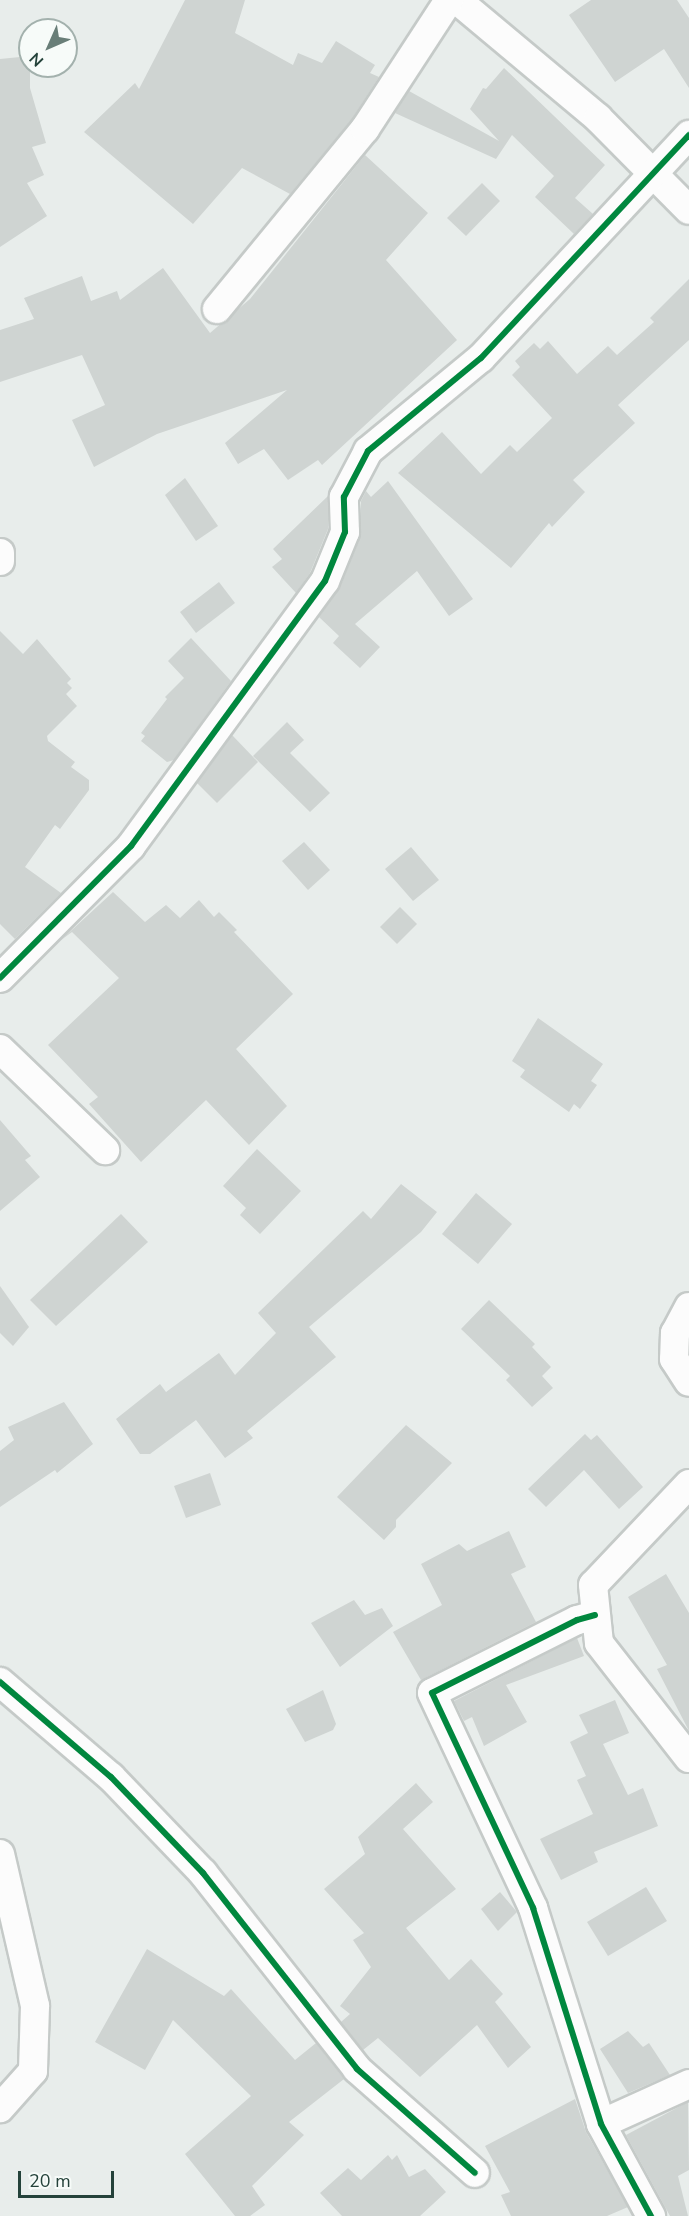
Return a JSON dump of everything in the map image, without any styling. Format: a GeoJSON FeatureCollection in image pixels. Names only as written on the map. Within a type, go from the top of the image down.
{"type":"FeatureCollection","features":[{"type":"Feature","properties":{"kind":"street"},"geometry":{"type":"LineString","coordinates":[[217,309],[365,129],[449,0]]}},
{"type":"Feature","properties":{"kind":"street"},"geometry":{"type":"LineString","coordinates":[[457,0],[598,118],[655,173],[689,210]]}},
{"type":"Feature","properties":{"kind":"street"},"geometry":{"type":"LineString","coordinates":[[0,978],[131,846],[325,581],[345,532],[344,497],[368,452],[481,358],[689,135]]}},
{"type":"Feature","properties":{"kind":"street"},"geometry":{"type":"LineString","coordinates":[[0,553],[0,561]]}},
{"type":"Feature","properties":{"kind":"street"},"geometry":{"type":"LineString","coordinates":[[0,1049],[105,1150]]}},
{"type":"Feature","properties":{"kind":"street"},"geometry":{"type":"LineString","coordinates":[[689,1307],[675,1334],[674,1359],[689,1382]]}},
{"type":"Feature","properties":{"kind":"street"},"geometry":{"type":"LineString","coordinates":[[689,1484],[592,1585],[599,1643],[689,1758]]}},
{"type":"Feature","properties":{"kind":"street"},"geometry":{"type":"LineString","coordinates":[[595,1615],[577,1620],[432,1693],[533,1908],[602,2124],[651,2216]]}},
{"type":"Feature","properties":{"kind":"street"},"geometry":{"type":"LineString","coordinates":[[0,1682],[111,1777],[203,1873],[357,2069],[476,2173]]}},
{"type":"Feature","properties":{"kind":"street"},"geometry":{"type":"LineString","coordinates":[[0,1854],[35,2006],[33,2071],[0,2108]]}},
{"type":"Feature","properties":{"kind":"street"},"geometry":{"type":"LineString","coordinates":[[602,2124],[689,2084]]}},
{"type":"Feature","properties":{"kind":"building"},"geometry":{"type":"Polygon","coordinates":[[[185,0],[245,0],[235,33],[293,65],[298,53],[322,63],[336,41],[375,65],[370,73],[379,77],[352,119],[290,194],[242,168],[193,224],[84,132],[135,83],[139,89],[185,0]]]}},
{"type":"Feature","properties":{"kind":"building"},"geometry":{"type":"Polygon","coordinates":[[[591,0],[677,0],[689,18],[689,88],[664,49],[615,82],[569,15],[591,0]]]}},
{"type":"Feature","properties":{"kind":"building"},"geometry":{"type":"Polygon","coordinates":[[[18,57],[18,78],[30,78],[30,88],[46,143],[32,147],[44,175],[27,183],[47,216],[0,247],[0,59],[18,57]]]}},
{"type":"Feature","properties":{"kind":"building"},"geometry":{"type":"Polygon","coordinates":[[[504,68],[605,165],[575,198],[593,214],[574,234],[535,197],[554,176],[512,135],[496,159],[395,113],[409,91],[499,141],[470,109],[483,88],[486,89],[504,68]]]}},
{"type":"Feature","properties":{"kind":"building"},"geometry":{"type":"Polygon","coordinates":[[[365,155],[428,213],[386,260],[457,340],[322,465],[318,460],[288,480],[264,449],[238,464],[225,443],[287,390],[157,434],[94,467],[72,420],[105,405],[82,355],[0,382],[0,330],[34,319],[24,298],[82,276],[91,301],[117,291],[120,300],[163,268],[210,333],[250,299],[365,155]]]}},
{"type":"Feature","properties":{"kind":"building"},"geometry":{"type":"Polygon","coordinates":[[[482,183],[500,201],[466,236],[447,218],[482,183]]]}},
{"type":"Feature","properties":{"kind":"building"},"geometry":{"type":"Polygon","coordinates":[[[689,279],[689,340],[618,405],[635,423],[573,480],[585,492],[552,527],[549,523],[511,568],[398,473],[442,432],[481,474],[510,445],[517,452],[552,418],[512,375],[520,367],[515,361],[534,343],[540,349],[548,341],[577,374],[608,346],[617,355],[654,322],[650,318],[689,279]]]}},
{"type":"Feature","properties":{"kind":"building"},"geometry":{"type":"Polygon","coordinates":[[[185,478],[218,526],[196,541],[165,495],[185,478]]]}},
{"type":"Feature","properties":{"kind":"building"},"geometry":{"type":"Polygon","coordinates":[[[388,481],[473,599],[449,616],[417,571],[355,624],[380,647],[360,668],[333,643],[339,636],[319,617],[340,587],[360,538],[361,501],[366,491],[371,497],[388,481]]]}},
{"type":"Feature","properties":{"kind":"building"},"geometry":{"type":"Polygon","coordinates":[[[328,496],[328,529],[310,573],[296,593],[272,567],[282,559],[273,549],[328,496]]]}},
{"type":"Feature","properties":{"kind":"building"},"geometry":{"type":"Polygon","coordinates":[[[219,582],[235,603],[196,633],[180,612],[219,582]]]}},
{"type":"Feature","properties":{"kind":"building"},"geometry":{"type":"Polygon","coordinates":[[[0,631],[23,654],[37,639],[71,679],[67,683],[72,688],[66,694],[77,706],[47,736],[48,741],[75,762],[71,767],[89,780],[89,790],[60,829],[55,825],[25,867],[61,893],[15,939],[0,924],[0,631]]]}},
{"type":"Feature","properties":{"kind":"building"},"geometry":{"type":"Polygon","coordinates":[[[191,638],[231,681],[174,760],[167,762],[141,741],[145,736],[141,733],[167,699],[165,697],[184,678],[168,661],[191,638]]]}},
{"type":"Feature","properties":{"kind":"building"},"geometry":{"type":"Polygon","coordinates":[[[287,722],[304,740],[290,753],[330,793],[310,812],[253,756],[287,722]]]}},
{"type":"Feature","properties":{"kind":"building"},"geometry":{"type":"Polygon","coordinates":[[[232,735],[258,762],[217,803],[197,783],[232,735]]]}},
{"type":"Feature","properties":{"kind":"building"},"geometry":{"type":"Polygon","coordinates":[[[304,842],[330,870],[308,890],[282,861],[304,842]]]}},
{"type":"Feature","properties":{"kind":"building"},"geometry":{"type":"Polygon","coordinates":[[[411,847],[439,880],[413,901],[385,869],[411,847]]]}},
{"type":"Feature","properties":{"kind":"building"},"geometry":{"type":"Polygon","coordinates":[[[113,892],[145,922],[166,905],[180,918],[199,900],[214,917],[219,912],[237,930],[234,932],[293,994],[236,1049],[287,1106],[249,1145],[206,1100],[141,1162],[89,1104],[98,1097],[48,1045],[119,978],[72,932],[61,940],[113,892]]]}},
{"type":"Feature","properties":{"kind":"building"},"geometry":{"type":"Polygon","coordinates":[[[400,907],[417,924],[397,944],[380,927],[400,907]]]}},
{"type":"Feature","properties":{"kind":"building"},"geometry":{"type":"Polygon","coordinates":[[[538,1018],[603,1064],[591,1081],[597,1085],[580,1109],[574,1104],[569,1112],[520,1077],[525,1070],[512,1061],[538,1018]]]}},
{"type":"Feature","properties":{"kind":"building"},"geometry":{"type":"Polygon","coordinates":[[[0,1120],[31,1156],[25,1160],[40,1177],[0,1211],[0,1120]]]}},
{"type":"Feature","properties":{"kind":"building"},"geometry":{"type":"Polygon","coordinates":[[[257,1149],[301,1191],[260,1234],[240,1215],[246,1208],[223,1186],[257,1149]]]}},
{"type":"Feature","properties":{"kind":"building"},"geometry":{"type":"Polygon","coordinates":[[[401,1184],[437,1212],[421,1232],[309,1327],[336,1357],[247,1431],[253,1438],[225,1458],[196,1420],[150,1454],[140,1454],[116,1419],[160,1384],[166,1392],[219,1353],[235,1375],[276,1333],[258,1313],[363,1211],[371,1219],[401,1184]]]}},
{"type":"Feature","properties":{"kind":"building"},"geometry":{"type":"Polygon","coordinates":[[[476,1193],[512,1224],[478,1264],[442,1234],[476,1193]]]}},
{"type":"Feature","properties":{"kind":"building"},"geometry":{"type":"Polygon","coordinates":[[[121,1214],[148,1242],[56,1326],[30,1300],[121,1214]]]}},
{"type":"Feature","properties":{"kind":"building"},"geometry":{"type":"Polygon","coordinates":[[[0,1286],[29,1327],[13,1346],[0,1333],[0,1286]]]}},
{"type":"Feature","properties":{"kind":"building"},"geometry":{"type":"Polygon","coordinates":[[[489,1300],[535,1344],[532,1347],[551,1367],[542,1376],[553,1388],[532,1407],[506,1380],[510,1376],[461,1329],[489,1300]]]}},
{"type":"Feature","properties":{"kind":"building"},"geometry":{"type":"Polygon","coordinates":[[[64,1402],[93,1444],[57,1473],[55,1470],[0,1507],[0,1451],[14,1440],[8,1427],[64,1402]]]}},
{"type":"Feature","properties":{"kind":"building"},"geometry":{"type":"Polygon","coordinates":[[[406,1425],[452,1463],[396,1520],[396,1527],[384,1540],[337,1497],[406,1425]]]}},
{"type":"Feature","properties":{"kind":"building"},"geometry":{"type":"Polygon","coordinates":[[[585,1434],[591,1440],[597,1435],[643,1487],[619,1509],[584,1470],[546,1507],[528,1489],[585,1434]]]}},
{"type":"Feature","properties":{"kind":"building"},"geometry":{"type":"Polygon","coordinates":[[[210,1473],[221,1505],[186,1518],[174,1486],[210,1473]]]}},
{"type":"Feature","properties":{"kind":"building"},"geometry":{"type":"Polygon","coordinates":[[[509,1531],[526,1567],[511,1574],[536,1622],[421,1680],[393,1632],[442,1605],[421,1564],[459,1544],[467,1551],[509,1531]]]}},
{"type":"Feature","properties":{"kind":"building"},"geometry":{"type":"Polygon","coordinates":[[[666,1574],[689,1613],[689,1731],[657,1669],[667,1665],[628,1597],[666,1574]]]}},
{"type":"Feature","properties":{"kind":"building"},"geometry":{"type":"Polygon","coordinates":[[[354,1600],[365,1615],[382,1608],[393,1626],[340,1667],[311,1623],[354,1600]]]}},
{"type":"Feature","properties":{"kind":"building"},"geometry":{"type":"Polygon","coordinates":[[[577,1638],[584,1656],[506,1685],[527,1722],[484,1746],[472,1717],[464,1721],[454,1701],[577,1638]]]}},
{"type":"Feature","properties":{"kind":"building"},"geometry":{"type":"Polygon","coordinates":[[[323,1690],[336,1724],[333,1730],[305,1742],[286,1709],[323,1690]]]}},
{"type":"Feature","properties":{"kind":"building"},"geometry":{"type":"Polygon","coordinates":[[[615,1700],[629,1733],[603,1744],[628,1795],[643,1788],[658,1826],[594,1852],[598,1862],[561,1880],[540,1839],[593,1814],[577,1780],[586,1776],[570,1742],[588,1733],[579,1715],[615,1700]]]}},
{"type":"Feature","properties":{"kind":"building"},"geometry":{"type":"Polygon","coordinates":[[[416,1783],[433,1802],[403,1829],[456,1889],[406,1928],[449,1980],[471,1959],[503,1994],[495,2002],[531,2047],[508,2068],[477,2025],[420,2077],[378,2038],[363,2050],[341,2022],[350,2014],[340,2006],[371,1967],[353,1940],[364,1933],[324,1889],[365,1854],[358,1837],[416,1783]]]}},
{"type":"Feature","properties":{"kind":"building"},"geometry":{"type":"Polygon","coordinates":[[[646,1887],[667,1921],[608,1956],[587,1922],[646,1887]]]}},
{"type":"Feature","properties":{"kind":"building"},"geometry":{"type":"Polygon","coordinates":[[[500,1892],[517,1912],[498,1931],[481,1909],[500,1892]]]}},
{"type":"Feature","properties":{"kind":"building"},"geometry":{"type":"Polygon","coordinates":[[[147,1949],[224,1996],[231,1989],[295,2060],[316,2043],[344,2079],[289,2122],[304,2135],[252,2186],[265,2205],[250,2216],[235,2216],[185,2154],[251,2096],[173,2020],[145,2070],[95,2042],[147,1949]]]}},
{"type":"Feature","properties":{"kind":"building"},"geometry":{"type":"Polygon","coordinates":[[[628,2031],[643,2047],[649,2043],[670,2075],[628,2093],[600,2049],[628,2031]]]}},
{"type":"Feature","properties":{"kind":"building"},"geometry":{"type":"Polygon","coordinates":[[[575,2099],[586,2132],[628,2207],[607,2216],[511,2216],[501,2195],[510,2192],[485,2146],[575,2099]]]}},
{"type":"Feature","properties":{"kind":"building"},"geometry":{"type":"Polygon","coordinates":[[[688,2102],[689,2170],[678,2176],[688,2216],[670,2216],[626,2135],[688,2102]]]}},
{"type":"Feature","properties":{"kind":"building"},"geometry":{"type":"Polygon","coordinates":[[[388,2155],[392,2160],[397,2155],[409,2177],[425,2169],[446,2192],[420,2216],[342,2216],[320,2193],[348,2168],[361,2180],[388,2155]]]}},
{"type":"Feature","properties":{"kind":"cycle path"},"geometry":{"type":"LineString","coordinates":[[0,978],[131,846],[325,581],[345,532],[344,497],[368,451],[481,358],[689,135]]}},
{"type":"Feature","properties":{"kind":"cycle path"},"geometry":{"type":"LineString","coordinates":[[595,1615],[577,1620],[432,1693],[533,1908],[601,2124],[651,2216]]}},
{"type":"Feature","properties":{"kind":"cycle path"},"geometry":{"type":"LineString","coordinates":[[0,1682],[111,1777],[203,1873],[357,2069],[475,2173]]}}]}
